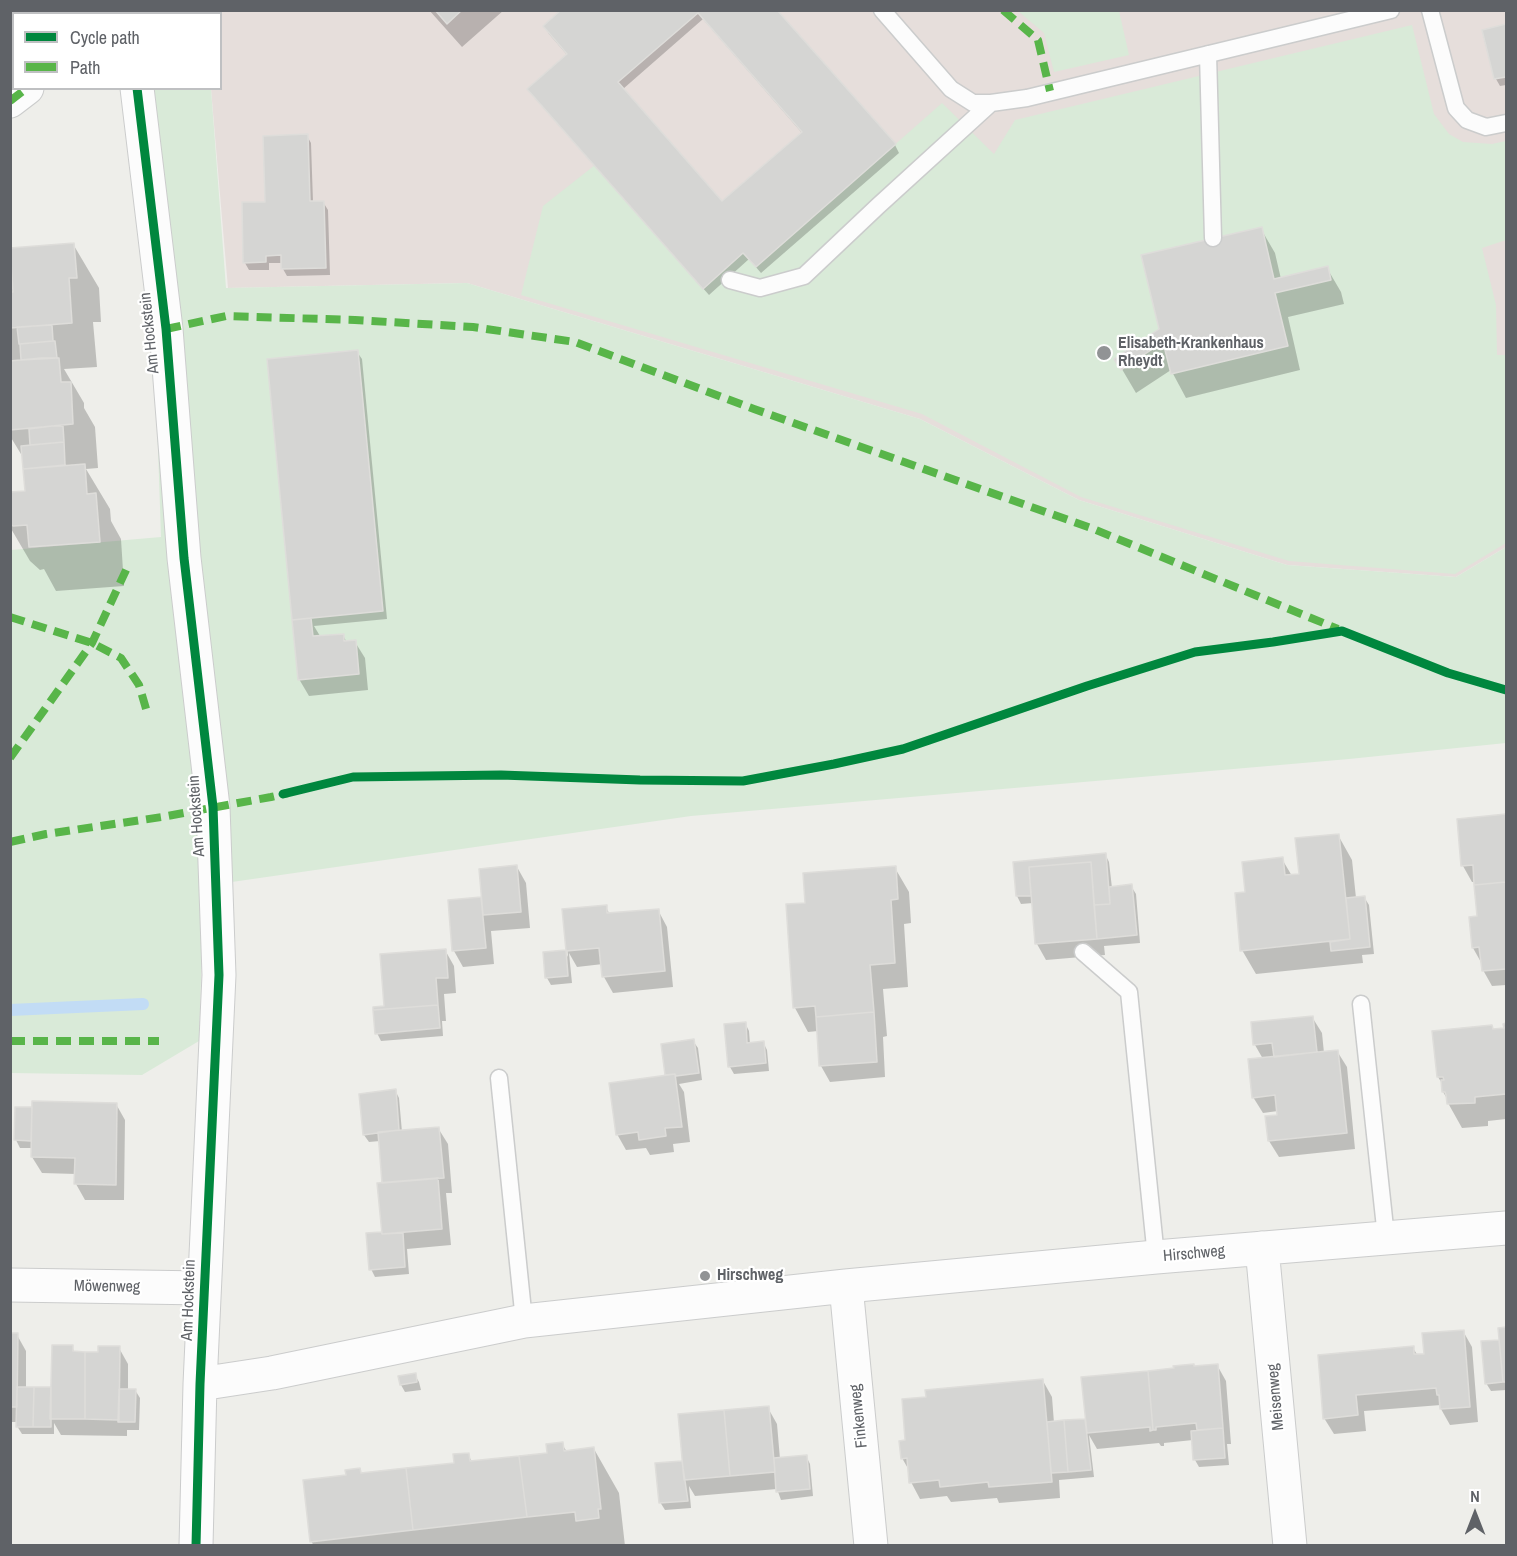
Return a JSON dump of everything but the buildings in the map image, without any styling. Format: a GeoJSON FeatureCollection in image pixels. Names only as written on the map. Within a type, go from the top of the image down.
{"type":"FeatureCollection","features":[{"type":"Feature","properties":{"kind":"street"},"geometry":{"type":"LineString","coordinates":[[10,101],[24,90]]}},
{"type":"Feature","properties":{"kind":"street","name":"Am Hockstein"},"geometry":{"type":"LineString","coordinates":[[137,90],[166,329],[184,558],[213,807],[219,975],[200,1384],[196,1545]]}},
{"type":"Feature","properties":{"kind":"street","name":"Hirschweg"},"geometry":{"type":"LineString","coordinates":[[200,1384],[272,1373],[524,1321],[846,1286],[1506,1228]]}},
{"type":"Feature","properties":{"kind":"street","name":"Meisenweg"},"geometry":{"type":"LineString","coordinates":[[1262,1248],[1290,1545]]}},
{"type":"Feature","properties":{"kind":"street","name":"Möwenweg"},"geometry":{"type":"LineString","coordinates":[[10,1285],[204,1288]]}},
{"type":"Feature","properties":{"kind":"street","name":"Finkenweg"},"geometry":{"type":"LineString","coordinates":[[846,1286],[871,1545]]}},
{"type":"Feature","properties":{"kind":"lane"},"geometry":{"type":"LineString","coordinates":[[882,10],[951,89],[973,103],[1027,98],[1391,10]]}},
{"type":"Feature","properties":{"kind":"lane"},"geometry":{"type":"LineString","coordinates":[[1430,10],[1455,108],[1467,120],[1486,127],[1506,123]]}},
{"type":"Feature","properties":{"kind":"lane"},"geometry":{"type":"LineString","coordinates":[[1208,54],[1213,238]]}},
{"type":"Feature","properties":{"kind":"lane"},"geometry":{"type":"LineString","coordinates":[[730,280],[760,288],[804,276],[991,103]]}},
{"type":"Feature","properties":{"kind":"lane"},"geometry":{"type":"LineString","coordinates":[[1083,952],[1130,992],[1156,1257]]}},
{"type":"Feature","properties":{"kind":"lane"},"geometry":{"type":"LineString","coordinates":[[1361,1004],[1386,1237]]}},
{"type":"Feature","properties":{"kind":"lane"},"geometry":{"type":"LineString","coordinates":[[500,1078],[524,1321]]}},
{"type":"Feature","properties":{"kind":"shaded area","name":"Elisabeth-Krankenhaus Rheydt"},"geometry":{"type":"Polygon","coordinates":[[[1506,11],[1506,547],[1456,577],[1287,565],[1079,500],[920,419],[467,283],[228,288],[211,90],[222,90],[222,12],[205,12],[1506,11]]]}},
{"type":"Feature","properties":{"kind":"green space"},"geometry":{"type":"Polygon","coordinates":[[[1018,11],[1119,11],[1129,55],[1054,72],[1044,33],[1018,11]]]}},
{"type":"Feature","properties":{"kind":"green space"},"geometry":{"type":"Polygon","coordinates":[[[1412,25],[1434,114],[1449,134],[1463,142],[1492,144],[1506,141],[1506,240],[1482,248],[1496,305],[1497,355],[1506,355],[1506,543],[1455,574],[1289,561],[1081,497],[922,414],[521,295],[543,206],[595,165],[703,289],[743,253],[756,267],[942,103],[994,154],[1015,120],[1412,25]]]}},
{"type":"Feature","properties":{"kind":"green space"},"geometry":{"type":"Polygon","coordinates":[[[125,90],[211,90],[226,288],[467,283],[920,419],[1079,500],[1287,565],[1456,577],[1506,547],[1506,743],[1349,759],[691,816],[204,886],[199,1041],[142,1075],[11,1073],[11,550],[161,537],[154,330],[125,90]]]}},
{"type":"Feature","properties":{"kind":"waterway"},"geometry":{"type":"LineString","coordinates":[[10,1010],[143,1004]]}},
{"type":"Feature","properties":{"kind":"marked path"},"geometry":{"type":"LineString","coordinates":[[1003,10],[1038,40],[1050,91]]}},
{"type":"Feature","properties":{"kind":"marked path"},"geometry":{"type":"LineString","coordinates":[[10,101],[24,90]]}},
{"type":"Feature","properties":{"kind":"marked path"},"geometry":{"type":"LineString","coordinates":[[166,329],[226,316],[355,320],[473,327],[575,342],[754,409],[1091,528],[1338,629]]}},
{"type":"Feature","properties":{"kind":"marked path"},"geometry":{"type":"LineString","coordinates":[[10,758],[92,643],[127,568]]}},
{"type":"Feature","properties":{"kind":"marked path"},"geometry":{"type":"LineString","coordinates":[[10,617],[92,643],[121,658],[139,685],[147,712]]}},
{"type":"Feature","properties":{"kind":"marked path"},"geometry":{"type":"LineString","coordinates":[[10,842],[288,793]]}},
{"type":"Feature","properties":{"kind":"marked path"},"geometry":{"type":"LineString","coordinates":[[10,1041],[159,1041]]}},
{"type":"Feature","properties":{"kind":"cycle path"},"geometry":{"type":"LineString","coordinates":[[137,90],[166,329],[184,558],[213,807],[219,975],[200,1384],[196,1546]]}},
{"type":"Feature","properties":{"kind":"cycle path"},"geometry":{"type":"LineString","coordinates":[[283,794],[353,777],[501,775],[743,781],[903,749],[1195,652],[1342,631],[1448,673],[1506,690]]}},
{"type":"Feature","properties":{"kind":"place","name":"Elisabeth-Krankenhaus Rheydt"},"geometry":{"type":"Point","coordinates":[1104,353]}},
{"type":"Feature","properties":{"kind":"place","name":"Hirschweg"},"geometry":{"type":"Point","coordinates":[705,1276]}}]}
